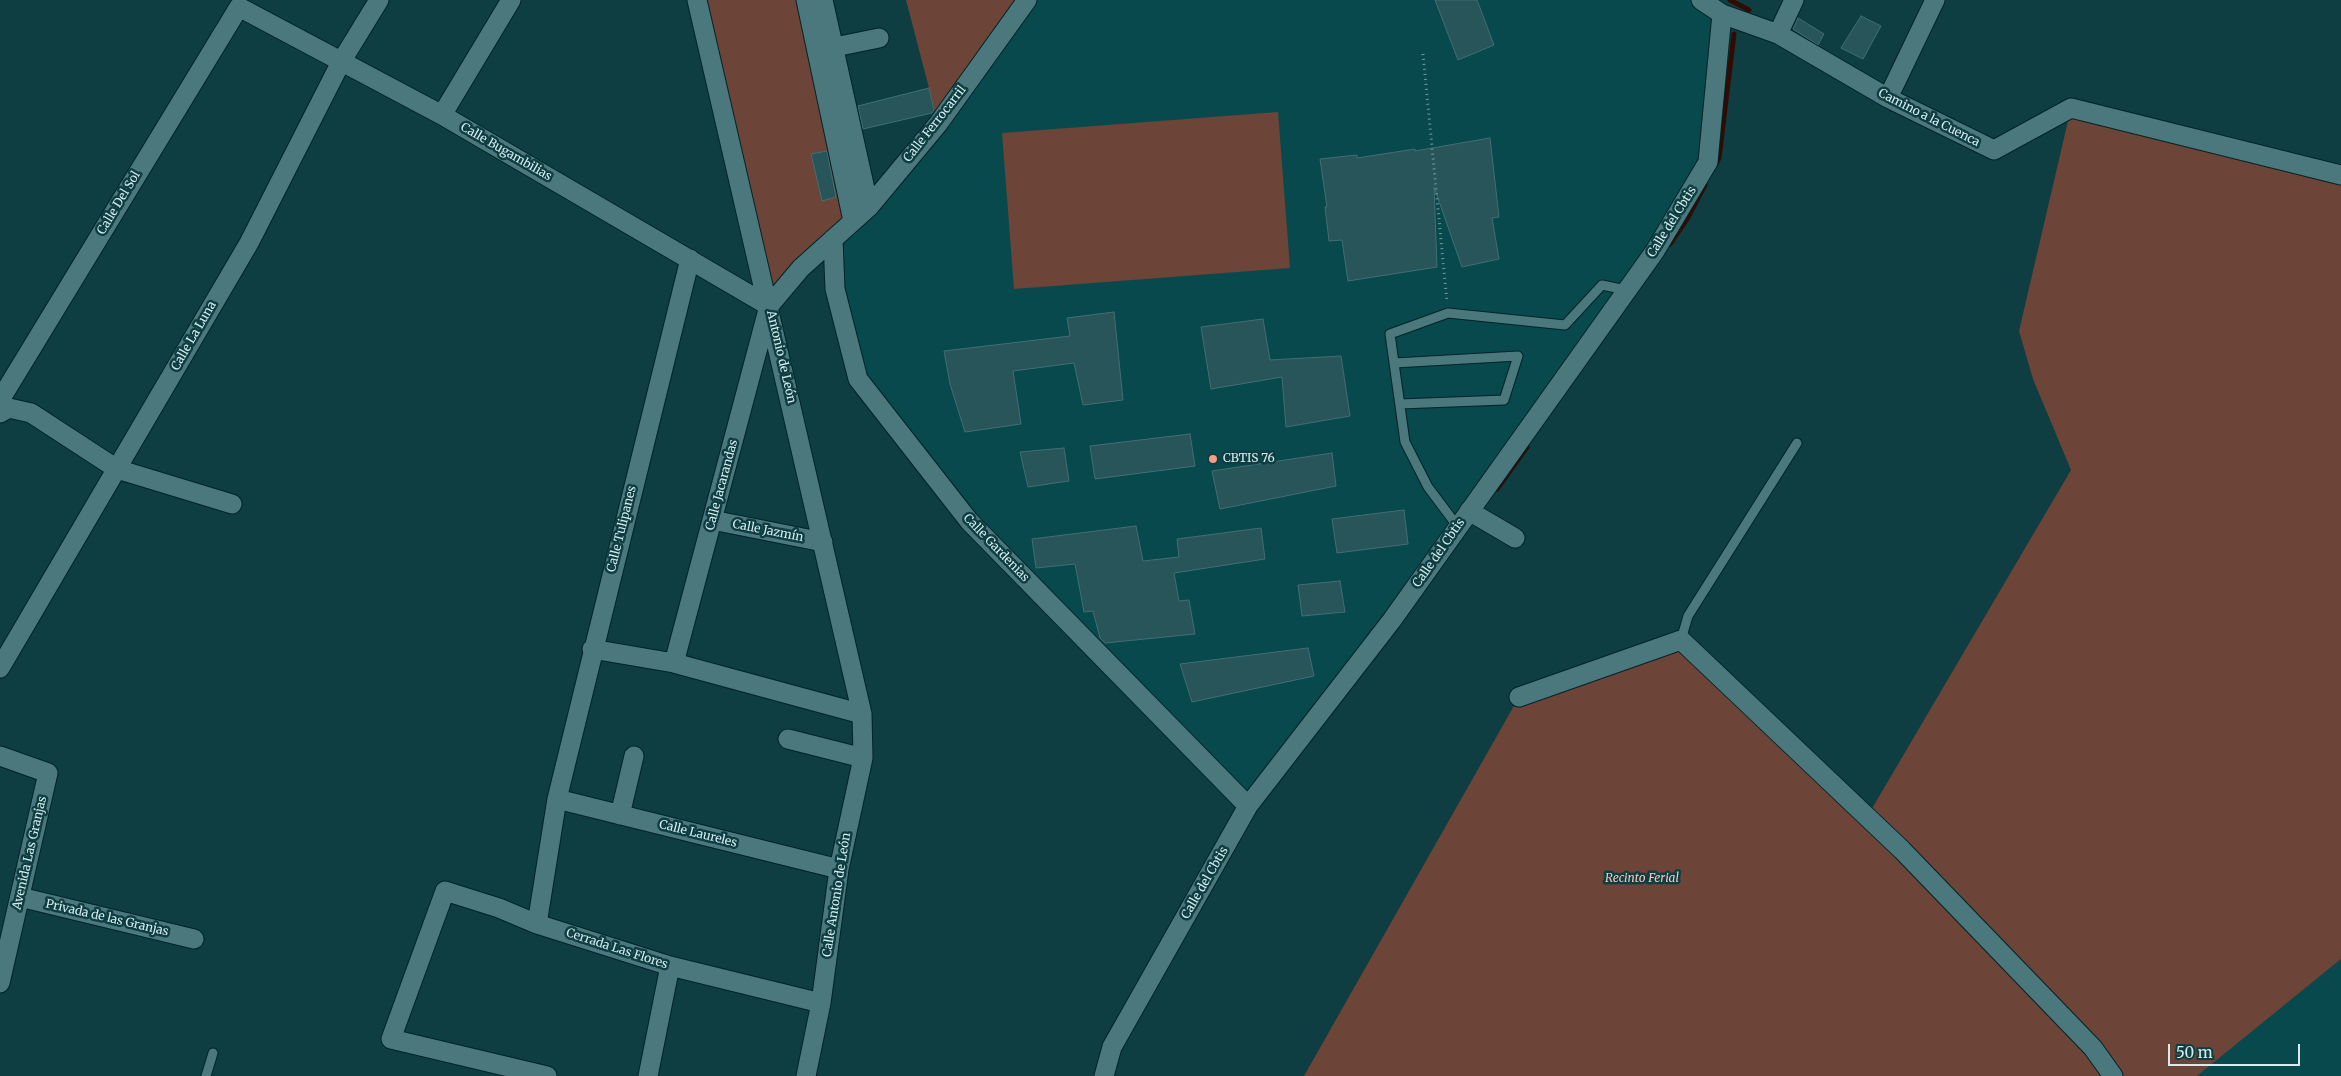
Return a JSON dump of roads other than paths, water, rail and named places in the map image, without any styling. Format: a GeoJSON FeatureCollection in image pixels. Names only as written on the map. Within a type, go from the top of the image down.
{"type":"FeatureCollection","features":[{"type":"Feature","properties":{"kind":"street","name":"Calle La Luna"},"geometry":{"type":"LineString","coordinates":[[0,668],[248,243],[341,62],[379,0]]}},
{"type":"Feature","properties":{"kind":"street"},"geometry":{"type":"LineString","coordinates":[[442,115],[511,0]]}},
{"type":"Feature","properties":{"kind":"street","name":"Antonio de León"},"geometry":{"type":"LineString","coordinates":[[697,0],[862,714]]}},
{"type":"Feature","properties":{"kind":"street"},"geometry":{"type":"LineString","coordinates":[[806,0],[825,49],[869,207]]}},
{"type":"Feature","properties":{"kind":"street"},"geometry":{"type":"LineString","coordinates":[[823,0],[825,49],[854,221]]}},
{"type":"Feature","properties":{"kind":"street","name":"Calle Ferrocarril"},"geometry":{"type":"LineString","coordinates":[[769,306],[801,268],[869,207],[938,124],[1028,0]]}},
{"type":"Feature","properties":{"kind":"street","name":"Camino a la Cuenca"},"geometry":{"type":"LineString","coordinates":[[1701,0],[1722,14],[1778,34],[1888,98],[1994,150],[2071,108],[2341,175]]}},
{"type":"Feature","properties":{"kind":"street"},"geometry":{"type":"LineString","coordinates":[[1778,34],[1794,0]]}},
{"type":"Feature","properties":{"kind":"street"},"geometry":{"type":"LineString","coordinates":[[1888,98],[1935,0]]}},
{"type":"Feature","properties":{"kind":"street","name":"Calle Bugambilias"},"geometry":{"type":"LineString","coordinates":[[238,7],[442,115],[769,306]]}},
{"type":"Feature","properties":{"kind":"street","name":"Calle Del Sol"},"geometry":{"type":"LineString","coordinates":[[0,400],[238,7]]}},
{"type":"Feature","properties":{"kind":"street","name":"Calle del Cbtis"},"geometry":{"type":"LineString","coordinates":[[1104,1076],[1112,1047],[1248,806],[1392,620],[1655,251],[1708,162],[1722,14]]}},
{"type":"Feature","properties":{"kind":"street"},"geometry":{"type":"LineString","coordinates":[[825,49],[879,38]]}},
{"type":"Feature","properties":{"kind":"street","name":"Calle Gardenias"},"geometry":{"type":"LineString","coordinates":[[833,240],[835,289],[858,379],[969,521],[1248,806]]}},
{"type":"Feature","properties":{"kind":"street","name":"Calle Tulipanes"},"geometry":{"type":"LineString","coordinates":[[557,799],[592,649],[690,259]]}},
{"type":"Feature","properties":{"kind":"street","name":"Calle Jacarandas"},"geometry":{"type":"LineString","coordinates":[[674,662],[769,306]]}},
{"type":"Feature","properties":{"kind":"street"},"geometry":{"type":"LineString","coordinates":[[0,413],[9,408],[31,413],[117,468],[232,504]]}},
{"type":"Feature","properties":{"kind":"street"},"geometry":{"type":"LineString","coordinates":[[1469,511],[1515,538]]}},
{"type":"Feature","properties":{"kind":"street","name":"Calle Jazmín"},"geometry":{"type":"LineString","coordinates":[[712,520],[823,542]]}},
{"type":"Feature","properties":{"kind":"street"},"geometry":{"type":"LineString","coordinates":[[1519,697],[1681,640],[1902,850],[2093,1048],[2113,1076]]}},
{"type":"Feature","properties":{"kind":"street"},"geometry":{"type":"LineString","coordinates":[[592,649],[674,662],[862,714]]}},
{"type":"Feature","properties":{"kind":"street","name":"Calle Antonio de León"},"geometry":{"type":"LineString","coordinates":[[806,1076],[821,1003],[839,869],[863,758],[862,714]]}},
{"type":"Feature","properties":{"kind":"street"},"geometry":{"type":"LineString","coordinates":[[788,739],[863,758]]}},
{"type":"Feature","properties":{"kind":"street","name":"Avenida Las Granjas"},"geometry":{"type":"LineString","coordinates":[[0,756],[48,773],[0,983]]}},
{"type":"Feature","properties":{"kind":"street"},"geometry":{"type":"LineString","coordinates":[[620,815],[634,756]]}},
{"type":"Feature","properties":{"kind":"street"},"geometry":{"type":"LineString","coordinates":[[537,924],[557,799]]}},
{"type":"Feature","properties":{"kind":"street","name":"Calle Laureles"},"geometry":{"type":"LineString","coordinates":[[557,799],[839,869]]}},
{"type":"Feature","properties":{"kind":"street","name":"Cerrada Las Flores"},"geometry":{"type":"LineString","coordinates":[[548,1076],[391,1039],[446,890],[500,908],[537,924],[670,966],[821,1003]]}},
{"type":"Feature","properties":{"kind":"street","name":"Privada de las Granjas"},"geometry":{"type":"LineString","coordinates":[[20,897],[194,939]]}},
{"type":"Feature","properties":{"kind":"street"},"geometry":{"type":"LineString","coordinates":[[648,1076],[670,966]]}},
{"type":"Feature","properties":{"kind":"lane"},"geometry":{"type":"LineString","coordinates":[[1458,527],[1428,487],[1405,442],[1390,334],[1448,314],[1565,324],[1602,285],[1626,290]]}},
{"type":"Feature","properties":{"kind":"lane"},"geometry":{"type":"LineString","coordinates":[[1394,363],[1518,356],[1504,400],[1400,404]]}},
{"type":"Feature","properties":{"kind":"lane"},"geometry":{"type":"LineString","coordinates":[[1681,640],[1688,616],[1797,444]]}},
{"type":"Feature","properties":{"kind":"lane"},"geometry":{"type":"LineString","coordinates":[[206,1076],[213,1053]]}},
{"type":"Feature","properties":{"kind":"waterway"},"geometry":{"type":"LineString","coordinates":[[1730,0],[1749,10]]}},
{"type":"Feature","properties":{"kind":"waterway"},"geometry":{"type":"LineString","coordinates":[[1715,166],[1719,158],[1734,34]]}},
{"type":"Feature","properties":{"kind":"waterway"},"geometry":{"type":"LineString","coordinates":[[1670,244],[1687,219],[1705,185]]}},
{"type":"Feature","properties":{"kind":"waterway"},"geometry":{"type":"LineString","coordinates":[[1497,489],[1527,447]]}},
{"type":"Feature","properties":{"kind":"place","name":"CBTIS 76"},"geometry":{"type":"Point","coordinates":[1213,459]}},
{"type":"Feature","properties":{"kind":"park label","name":"Recinto Ferial"},"geometry":{"type":"Point","coordinates":[1642,879]}}]}
